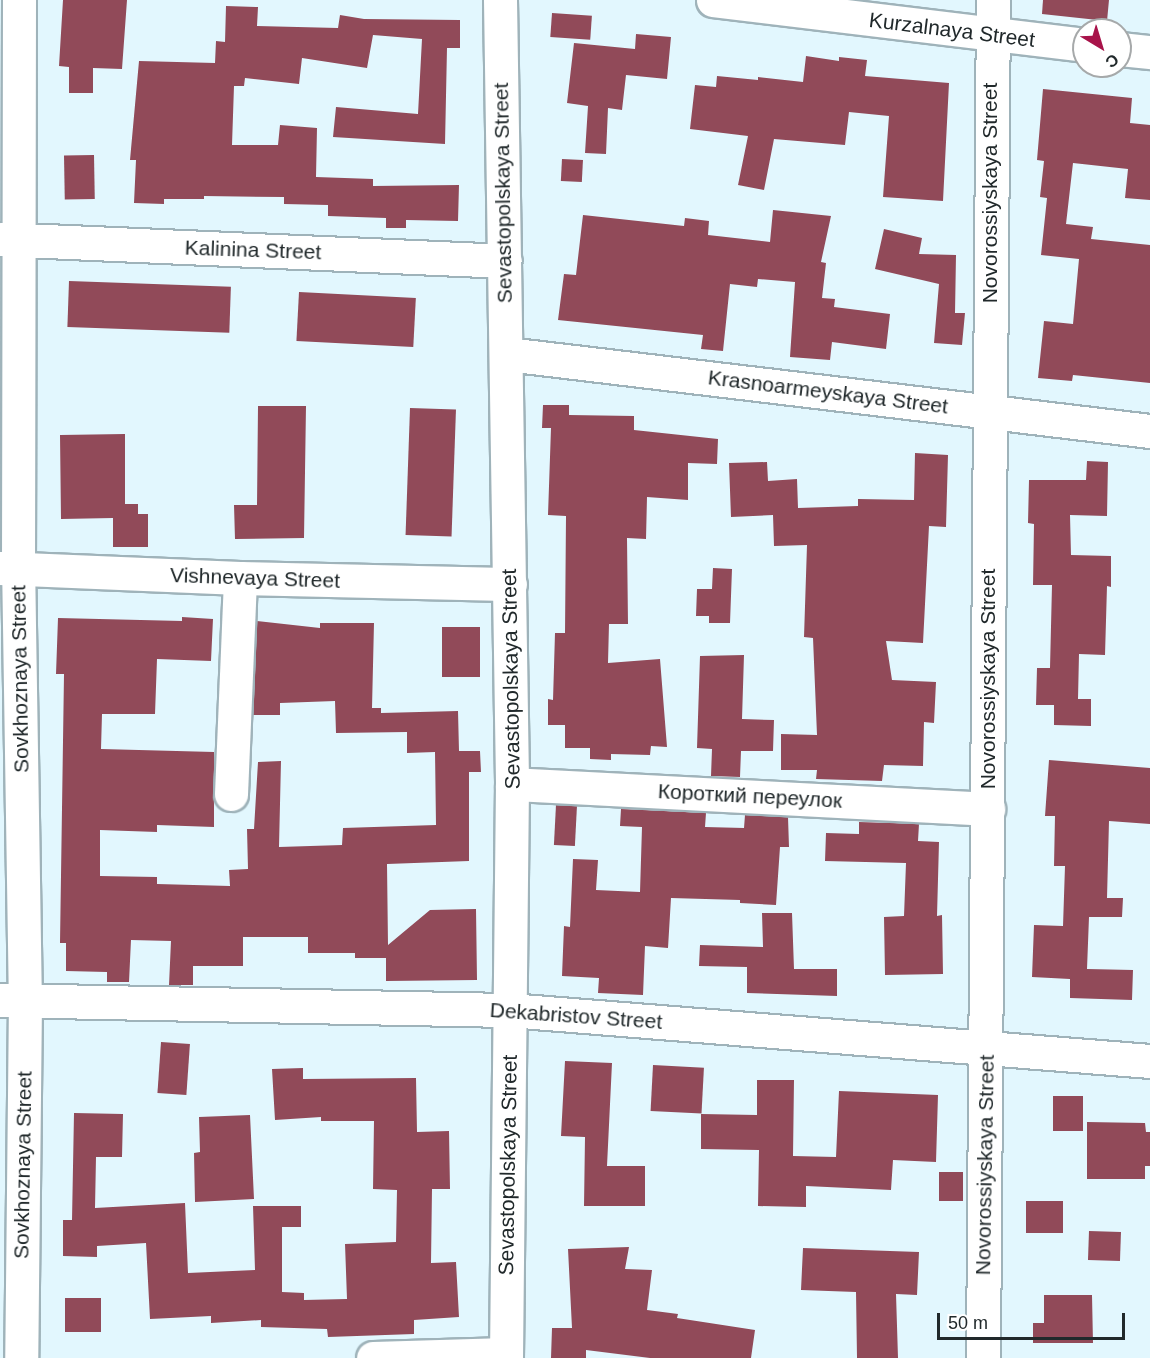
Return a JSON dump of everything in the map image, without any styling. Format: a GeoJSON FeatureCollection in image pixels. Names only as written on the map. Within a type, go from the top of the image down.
{"type":"FeatureCollection","features":[{"type":"Feature","properties":{"kind":"street","name":"Sovkhoznaya Street"},"geometry":{"type":"LineString","coordinates":[[19,0],[8,240],[13,1000],[21,1358]]}},
{"type":"Feature","properties":{"kind":"street","name":"Sevastopolskaya Street"},"geometry":{"type":"LineString","coordinates":[[500,0],[512,784],[506,1356]]}},
{"type":"Feature","properties":{"kind":"street","name":"Kurzalnaya Street"},"geometry":{"type":"LineString","coordinates":[[713,0],[992,36],[1072,44]]}},
{"type":"Feature","properties":{"kind":"street","name":"Novorossiyskaya Street"},"geometry":{"type":"LineString","coordinates":[[983,1358],[988,411],[993,0]]}},
{"type":"Feature","properties":{"kind":"street"},"geometry":{"type":"LineString","coordinates":[[1132,50],[1150,52]]}},
{"type":"Feature","properties":{"kind":"street","name":"Kalinina Street"},"geometry":{"type":"LineString","coordinates":[[8,240],[505,261]]}},
{"type":"Feature","properties":{"kind":"street","name":"Krasnoarmeyskaya Street"},"geometry":{"type":"LineString","coordinates":[[507,354],[1150,431]]}},
{"type":"Feature","properties":{"kind":"street","name":"Vishnevaya Street"},"geometry":{"type":"LineString","coordinates":[[9,568],[240,578],[510,584]]}},
{"type":"Feature","properties":{"kind":"street"},"geometry":{"type":"LineString","coordinates":[[231,794],[240,578]]}},
{"type":"Feature","properties":{"kind":"street","name":"Короткий переулок"},"geometry":{"type":"LineString","coordinates":[[512,784],[987,808]]}},
{"type":"Feature","properties":{"kind":"street","name":"Dekabristov Street"},"geometry":{"type":"LineString","coordinates":[[13,1000],[509,1010],[1150,1060]]}},
{"type":"Feature","properties":{"kind":"street"},"geometry":{"type":"LineString","coordinates":[[373,1358],[506,1356]]}},
{"type":"Feature","properties":{"kind":"building"},"geometry":{"type":"Polygon","coordinates":[[[63,0],[127,0],[122,69],[93,68],[93,93],[69,93],[69,67],[59,66],[63,0]]]}},
{"type":"Feature","properties":{"kind":"building"},"geometry":{"type":"Polygon","coordinates":[[[1043,0],[1109,0],[1107,18],[1042,14],[1043,0]]]}},
{"type":"Feature","properties":{"kind":"building"},"geometry":{"type":"Polygon","coordinates":[[[226,6],[258,7],[257,26],[338,28],[340,15],[364,19],[460,20],[460,48],[447,48],[445,144],[333,137],[336,107],[418,114],[422,39],[373,35],[367,68],[302,58],[299,84],[245,78],[244,86],[234,86],[232,145],[278,145],[280,125],[317,128],[316,177],[373,179],[373,186],[459,185],[458,221],[406,220],[406,228],[386,228],[386,218],[328,216],[328,205],[284,204],[284,197],[204,196],[204,199],[164,199],[164,204],[134,203],[136,160],[130,160],[139,61],[215,63],[216,41],[225,42],[226,6]]]}},
{"type":"Feature","properties":{"kind":"building"},"geometry":{"type":"Polygon","coordinates":[[[552,13],[592,16],[590,40],[550,37],[552,13]]]}},
{"type":"Feature","properties":{"kind":"building"},"geometry":{"type":"Polygon","coordinates":[[[636,34],[671,37],[667,79],[626,75],[622,110],[608,108],[606,154],[585,153],[588,106],[567,103],[574,43],[635,49],[636,34]]]}},
{"type":"Feature","properties":{"kind":"building"},"geometry":{"type":"Polygon","coordinates":[[[806,56],[839,61],[839,57],[867,60],[865,76],[949,83],[943,201],[883,197],[889,116],[849,112],[845,145],[774,139],[764,190],[738,185],[748,136],[690,129],[695,85],[716,87],[717,76],[758,80],[758,77],[803,82],[806,56]]]}},
{"type":"Feature","properties":{"kind":"building"},"geometry":{"type":"Polygon","coordinates":[[[1043,89],[1132,98],[1130,123],[1150,125],[1150,200],[1125,198],[1128,169],[1073,163],[1066,224],[1093,227],[1091,239],[1150,245],[1150,383],[1073,375],[1072,381],[1038,378],[1044,321],[1073,324],[1079,259],[1041,255],[1047,198],[1040,197],[1044,161],[1037,160],[1043,89]]]}},
{"type":"Feature","properties":{"kind":"building"},"geometry":{"type":"Polygon","coordinates":[[[94,155],[95,199],[65,200],[64,156],[94,155]]]}},
{"type":"Feature","properties":{"kind":"building"},"geometry":{"type":"Polygon","coordinates":[[[562,159],[583,160],[582,182],[561,181],[562,159]]]}},
{"type":"Feature","properties":{"kind":"building"},"geometry":{"type":"Polygon","coordinates":[[[773,210],[831,216],[821,262],[826,263],[822,298],[835,299],[834,307],[890,314],[886,349],[832,342],[830,360],[790,357],[795,282],[758,279],[757,287],[730,284],[723,351],[701,349],[703,335],[558,320],[564,274],[576,275],[583,215],[684,226],[685,218],[709,221],[708,235],[770,242],[773,210]]]}},
{"type":"Feature","properties":{"kind":"building"},"geometry":{"type":"Polygon","coordinates":[[[884,229],[922,238],[919,254],[956,255],[955,313],[965,313],[962,345],[934,343],[939,284],[875,269],[884,229]]]}},
{"type":"Feature","properties":{"kind":"building"},"geometry":{"type":"Polygon","coordinates":[[[69,281],[231,287],[229,333],[67,327],[69,281]]]}},
{"type":"Feature","properties":{"kind":"building"},"geometry":{"type":"Polygon","coordinates":[[[299,292],[416,298],[413,347],[296,341],[299,292]]]}},
{"type":"Feature","properties":{"kind":"building"},"geometry":{"type":"Polygon","coordinates":[[[543,405],[569,405],[569,415],[634,416],[634,430],[718,439],[717,464],[688,463],[688,500],[647,497],[646,539],[627,538],[628,624],[609,624],[608,663],[660,659],[667,747],[651,746],[650,755],[611,754],[611,760],[590,759],[590,748],[565,748],[565,725],[548,725],[548,699],[553,700],[555,633],[565,633],[566,516],[548,515],[551,428],[542,428],[543,405]]]}},
{"type":"Feature","properties":{"kind":"building"},"geometry":{"type":"Polygon","coordinates":[[[258,406],[306,406],[304,538],[235,539],[234,505],[257,505],[258,406]]]}},
{"type":"Feature","properties":{"kind":"building"},"geometry":{"type":"Polygon","coordinates":[[[410,408],[456,410],[452,537],[406,535],[410,408]]]}},
{"type":"Feature","properties":{"kind":"building"},"geometry":{"type":"Polygon","coordinates":[[[125,434],[125,504],[138,504],[138,514],[148,514],[148,547],[113,547],[113,518],[61,519],[60,435],[125,434]]]}},
{"type":"Feature","properties":{"kind":"building"},"geometry":{"type":"Polygon","coordinates":[[[915,453],[948,455],[946,527],[929,526],[923,643],[886,641],[892,680],[936,682],[934,723],[924,722],[923,766],[884,765],[882,781],[816,779],[817,770],[781,770],[781,734],[817,735],[813,638],[804,637],[807,545],[774,546],[773,515],[731,517],[729,463],[767,462],[768,481],[797,479],[798,508],[858,506],[858,499],[914,500],[915,453]]]}},
{"type":"Feature","properties":{"kind":"building"},"geometry":{"type":"Polygon","coordinates":[[[1087,461],[1108,462],[1107,516],[1070,515],[1071,555],[1111,556],[1111,587],[1107,586],[1105,655],[1079,654],[1078,699],[1091,699],[1091,726],[1054,725],[1054,705],[1036,705],[1037,668],[1050,668],[1052,585],[1033,585],[1034,524],[1028,523],[1029,480],[1086,480],[1087,461]]]}},
{"type":"Feature","properties":{"kind":"building"},"geometry":{"type":"Polygon","coordinates":[[[713,568],[732,569],[730,623],[709,623],[709,616],[696,616],[697,589],[712,589],[713,568]]]}},
{"type":"Feature","properties":{"kind":"building"},"geometry":{"type":"Polygon","coordinates":[[[182,617],[213,619],[211,661],[157,659],[155,714],[102,714],[101,749],[214,752],[214,827],[157,825],[157,832],[100,830],[100,876],[157,877],[157,884],[230,886],[229,870],[248,869],[247,829],[254,829],[258,762],[281,761],[279,847],[342,845],[343,828],[436,825],[435,752],[407,753],[407,732],[336,733],[335,701],[280,703],[280,715],[253,715],[257,621],[320,628],[320,623],[374,623],[372,708],[381,708],[381,713],[458,711],[459,751],[480,751],[481,772],[469,772],[469,861],[387,864],[388,945],[430,910],[476,909],[477,980],[386,981],[386,958],[355,958],[355,953],[308,953],[308,937],[243,937],[243,966],[193,966],[193,985],[169,985],[171,941],[131,940],[129,982],[107,982],[107,972],[66,971],[66,943],[60,943],[64,674],[56,674],[58,618],[182,621],[182,617]]]}},
{"type":"Feature","properties":{"kind":"building"},"geometry":{"type":"Polygon","coordinates":[[[442,627],[480,627],[480,677],[442,677],[442,627]]]}},
{"type":"Feature","properties":{"kind":"building"},"geometry":{"type":"Polygon","coordinates":[[[744,655],[742,719],[774,720],[773,751],[741,751],[740,777],[711,776],[712,749],[697,748],[700,656],[744,655]]]}},
{"type":"Feature","properties":{"kind":"building"},"geometry":{"type":"Polygon","coordinates":[[[1049,760],[1150,768],[1150,824],[1109,821],[1107,898],[1123,898],[1122,917],[1089,917],[1087,969],[1133,970],[1132,1000],[1070,998],[1070,979],[1032,977],[1034,925],[1063,926],[1065,866],[1054,866],[1055,816],[1045,816],[1049,760]]]}},
{"type":"Feature","properties":{"kind":"building"},"geometry":{"type":"Polygon","coordinates":[[[556,805],[577,806],[575,846],[554,845],[556,805]]]}},
{"type":"Feature","properties":{"kind":"building"},"geometry":{"type":"Polygon","coordinates":[[[621,809],[706,813],[705,827],[744,828],[745,815],[788,817],[789,847],[780,847],[776,905],[740,903],[740,900],[671,898],[668,948],[645,946],[643,995],[598,993],[599,978],[562,976],[564,926],[570,927],[573,859],[598,860],[596,890],[640,892],[642,827],[620,826],[621,809]]]}},
{"type":"Feature","properties":{"kind":"building"},"geometry":{"type":"Polygon","coordinates":[[[859,822],[919,824],[918,841],[939,842],[937,916],[942,915],[943,974],[885,975],[884,917],[904,916],[906,863],[825,861],[826,833],[859,834],[859,822]]]}},
{"type":"Feature","properties":{"kind":"building"},"geometry":{"type":"Polygon","coordinates":[[[762,913],[792,913],[794,969],[837,969],[837,996],[747,993],[747,967],[699,966],[700,945],[763,947],[762,913]]]}},
{"type":"Feature","properties":{"kind":"building"},"geometry":{"type":"Polygon","coordinates":[[[161,1042],[190,1044],[186,1095],[157,1093],[161,1042]]]}},
{"type":"Feature","properties":{"kind":"building"},"geometry":{"type":"Polygon","coordinates":[[[565,1061],[612,1063],[607,1166],[645,1166],[645,1206],[584,1206],[585,1137],[561,1136],[565,1061]]]}},
{"type":"Feature","properties":{"kind":"building"},"geometry":{"type":"Polygon","coordinates":[[[653,1065],[704,1068],[702,1114],[651,1111],[653,1065]]]}},
{"type":"Feature","properties":{"kind":"building"},"geometry":{"type":"Polygon","coordinates":[[[303,1068],[303,1079],[416,1078],[417,1132],[449,1131],[450,1189],[432,1189],[431,1263],[456,1262],[459,1317],[414,1320],[414,1334],[328,1337],[327,1329],[261,1327],[261,1320],[211,1323],[211,1316],[150,1319],[146,1243],[97,1246],[97,1257],[63,1256],[63,1220],[72,1220],[74,1113],[123,1114],[122,1157],[96,1157],[95,1208],[185,1203],[188,1273],[255,1270],[253,1206],[301,1206],[301,1227],[282,1227],[282,1292],[304,1293],[304,1300],[347,1299],[345,1244],[396,1242],[397,1190],[373,1189],[374,1121],[321,1121],[321,1117],[275,1120],[272,1069],[303,1068]]]}},
{"type":"Feature","properties":{"kind":"building"},"geometry":{"type":"Polygon","coordinates":[[[757,1080],[794,1080],[793,1156],[836,1157],[839,1091],[938,1095],[936,1162],[893,1160],[891,1190],[806,1186],[806,1207],[758,1206],[759,1150],[701,1149],[701,1114],[757,1115],[757,1080]]]}},
{"type":"Feature","properties":{"kind":"building"},"geometry":{"type":"Polygon","coordinates":[[[1053,1096],[1083,1096],[1083,1131],[1053,1131],[1053,1096]]]}},
{"type":"Feature","properties":{"kind":"building"},"geometry":{"type":"Polygon","coordinates":[[[250,1115],[254,1199],[195,1202],[194,1153],[200,1152],[199,1117],[250,1115]]]}},
{"type":"Feature","properties":{"kind":"building"},"geometry":{"type":"Polygon","coordinates":[[[1087,1122],[1145,1123],[1146,1132],[1150,1132],[1150,1166],[1145,1166],[1145,1179],[1087,1179],[1087,1122]]]}},
{"type":"Feature","properties":{"kind":"building"},"geometry":{"type":"Polygon","coordinates":[[[939,1172],[963,1172],[963,1201],[939,1201],[939,1172]]]}},
{"type":"Feature","properties":{"kind":"building"},"geometry":{"type":"Polygon","coordinates":[[[1026,1201],[1063,1201],[1063,1233],[1026,1233],[1026,1201]]]}},
{"type":"Feature","properties":{"kind":"building"},"geometry":{"type":"Polygon","coordinates":[[[1089,1231],[1121,1232],[1120,1261],[1088,1260],[1089,1231]]]}},
{"type":"Feature","properties":{"kind":"building"},"geometry":{"type":"Polygon","coordinates":[[[629,1247],[625,1269],[652,1270],[647,1310],[678,1314],[677,1318],[755,1330],[751,1358],[650,1358],[586,1350],[586,1358],[551,1358],[552,1328],[572,1328],[568,1249],[629,1247]]]}},
{"type":"Feature","properties":{"kind":"building"},"geometry":{"type":"Polygon","coordinates":[[[803,1248],[919,1252],[917,1295],[896,1294],[898,1358],[857,1358],[856,1292],[801,1290],[803,1248]]]}},
{"type":"Feature","properties":{"kind":"building"},"geometry":{"type":"Polygon","coordinates":[[[1044,1295],[1092,1295],[1093,1343],[1033,1343],[1033,1323],[1044,1323],[1044,1295]]]}},
{"type":"Feature","properties":{"kind":"building"},"geometry":{"type":"Polygon","coordinates":[[[65,1298],[101,1298],[101,1332],[65,1332],[65,1298]]]}}]}
